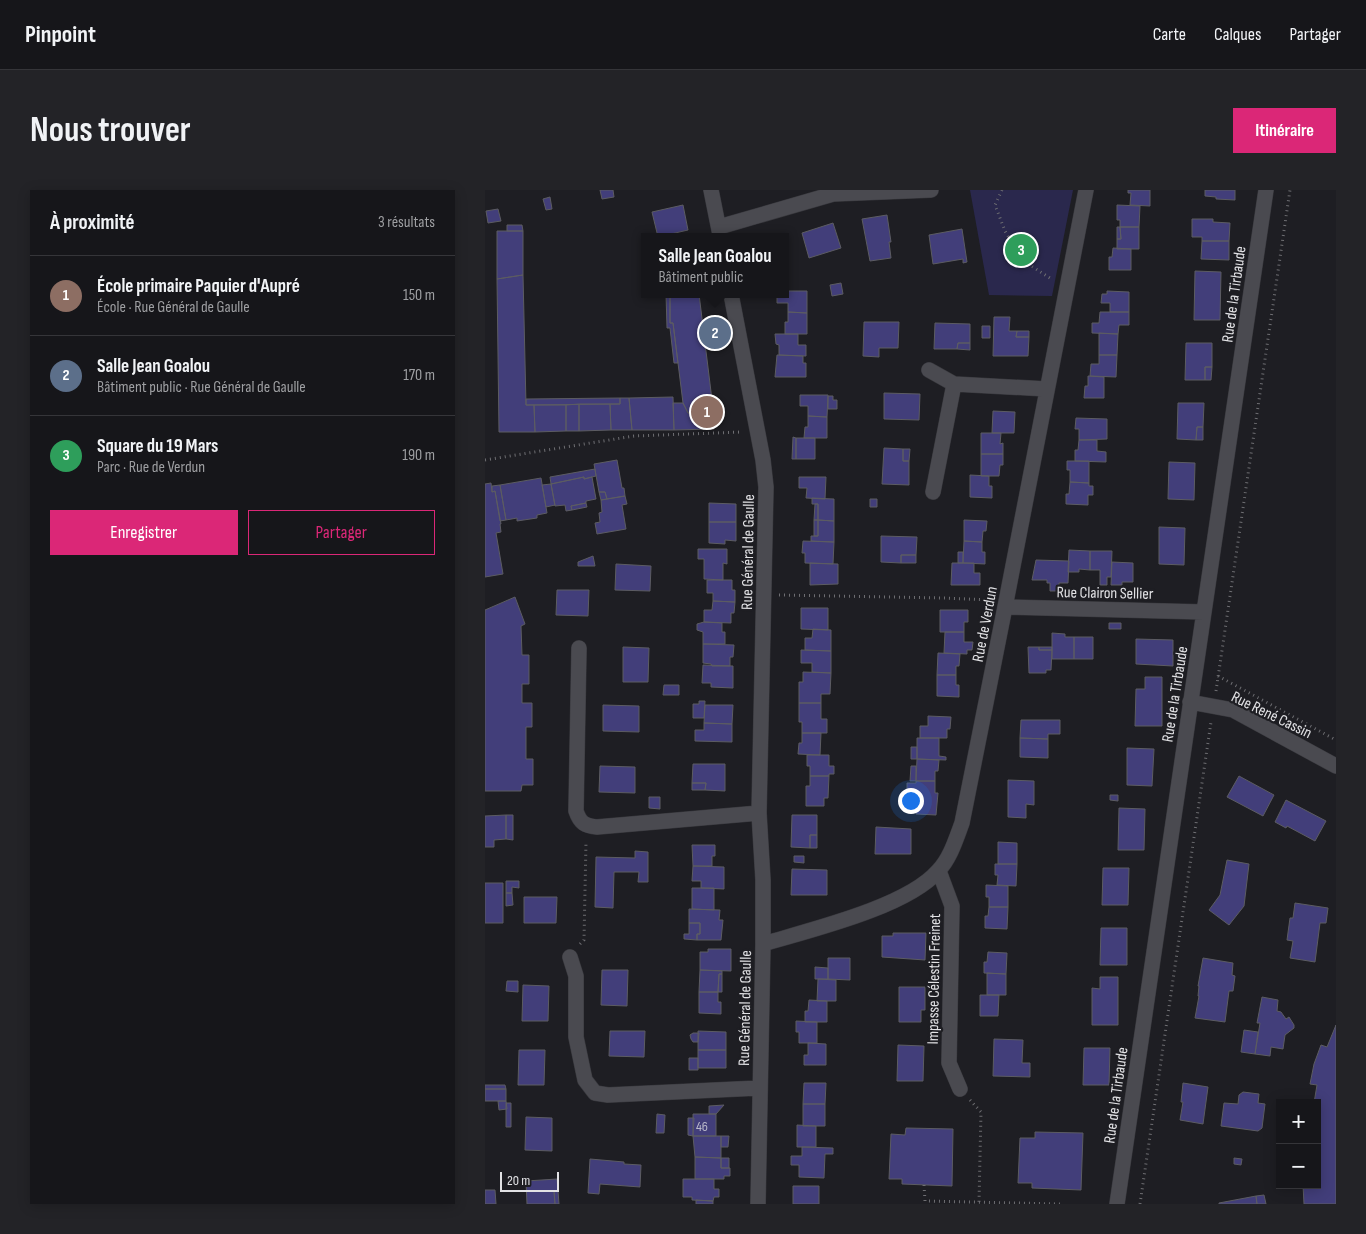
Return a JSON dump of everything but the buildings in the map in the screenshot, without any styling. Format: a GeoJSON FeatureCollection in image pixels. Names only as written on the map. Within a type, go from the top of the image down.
{"type":"FeatureCollection","features":[{"type":"Feature","properties":{"kind":"street"},"geometry":{"type":"LineString","coordinates":[[711,190],[719,232],[833,194],[931,190]]}},
{"type":"Feature","properties":{"kind":"street","name":"Rue de Verdun"},"geometry":{"type":"LineString","coordinates":[[763,944],[888,903],[915,890],[939,871],[951,849],[962,823],[1086,190]]}},
{"type":"Feature","properties":{"kind":"street","name":"Rue de la Tirbaude"},"geometry":{"type":"LineString","coordinates":[[1117,1204],[1266,190]]}},
{"type":"Feature","properties":{"kind":"street","name":"Rue Général de Gaulle"},"geometry":{"type":"LineString","coordinates":[[732,298],[758,432],[766,487],[759,813],[763,880],[763,944],[758,1204]]}},
{"type":"Feature","properties":{"kind":"street"},"geometry":{"type":"LineString","coordinates":[[929,370],[954,384],[1047,389]]}},
{"type":"Feature","properties":{"kind":"street"},"geometry":{"type":"LineString","coordinates":[[933,492],[954,384]]}},
{"type":"Feature","properties":{"kind":"street","name":"Rue Clairon Sellier"},"geometry":{"type":"LineString","coordinates":[[1005,608],[1204,612]]}},
{"type":"Feature","properties":{"kind":"street"},"geometry":{"type":"LineString","coordinates":[[579,648],[576,811],[579,820],[586,826],[597,827],[759,813]]}},
{"type":"Feature","properties":{"kind":"street","name":"Rue René Cassin"},"geometry":{"type":"LineString","coordinates":[[1190,702],[1233,710],[1336,766]]}},
{"type":"Feature","properties":{"kind":"street","name":"Impasse Célestin Freinet"},"geometry":{"type":"LineString","coordinates":[[939,871],[952,906],[949,1063],[960,1088]]}},
{"type":"Feature","properties":{"kind":"street"},"geometry":{"type":"LineString","coordinates":[[571,956],[576,976],[575,1037],[585,1080],[595,1093],[608,1095],[759,1088]]}},
{"type":"Feature","properties":{"kind":"path"},"geometry":{"type":"LineString","coordinates":[[1002,190],[995,205],[1005,231],[1023,260],[1053,281],[1068,283]]}},
{"type":"Feature","properties":{"kind":"path"},"geometry":{"type":"LineString","coordinates":[[485,460],[634,436],[758,432]]}},
{"type":"Feature","properties":{"kind":"path"},"geometry":{"type":"LineString","coordinates":[[764,594],[989,600],[1005,608]]}},
{"type":"Feature","properties":{"kind":"path"},"geometry":{"type":"LineString","coordinates":[[1218,676],[1336,740]]}},
{"type":"Feature","properties":{"kind":"path"},"geometry":{"type":"LineString","coordinates":[[571,956],[584,940],[586,826]]}},
{"type":"Feature","properties":{"kind":"path"},"geometry":{"type":"LineString","coordinates":[[960,1088],[981,1112],[979,1203]]}},
{"type":"Feature","properties":{"kind":"path"},"geometry":{"type":"LineString","coordinates":[[924,1185],[925,1201],[1060,1204]]}},
{"type":"Feature","properties":{"kind":"shaded area"},"geometry":{"type":"Polygon","coordinates":[[[970,190],[1073,190],[1052,296],[989,295],[970,190]]]}},
{"type":"Feature","properties":{"kind":"place","name":"Square du 19 Mars"},"geometry":{"type":"Point","coordinates":[1021,250]}},
{"type":"Feature","properties":{"kind":"place","name":"Salle Jean Goalou"},"geometry":{"type":"Point","coordinates":[715,333]}},
{"type":"Feature","properties":{"kind":"place","name":"École primaire Paquier d'Aupré"},"geometry":{"type":"Point","coordinates":[707,412]}}]}
